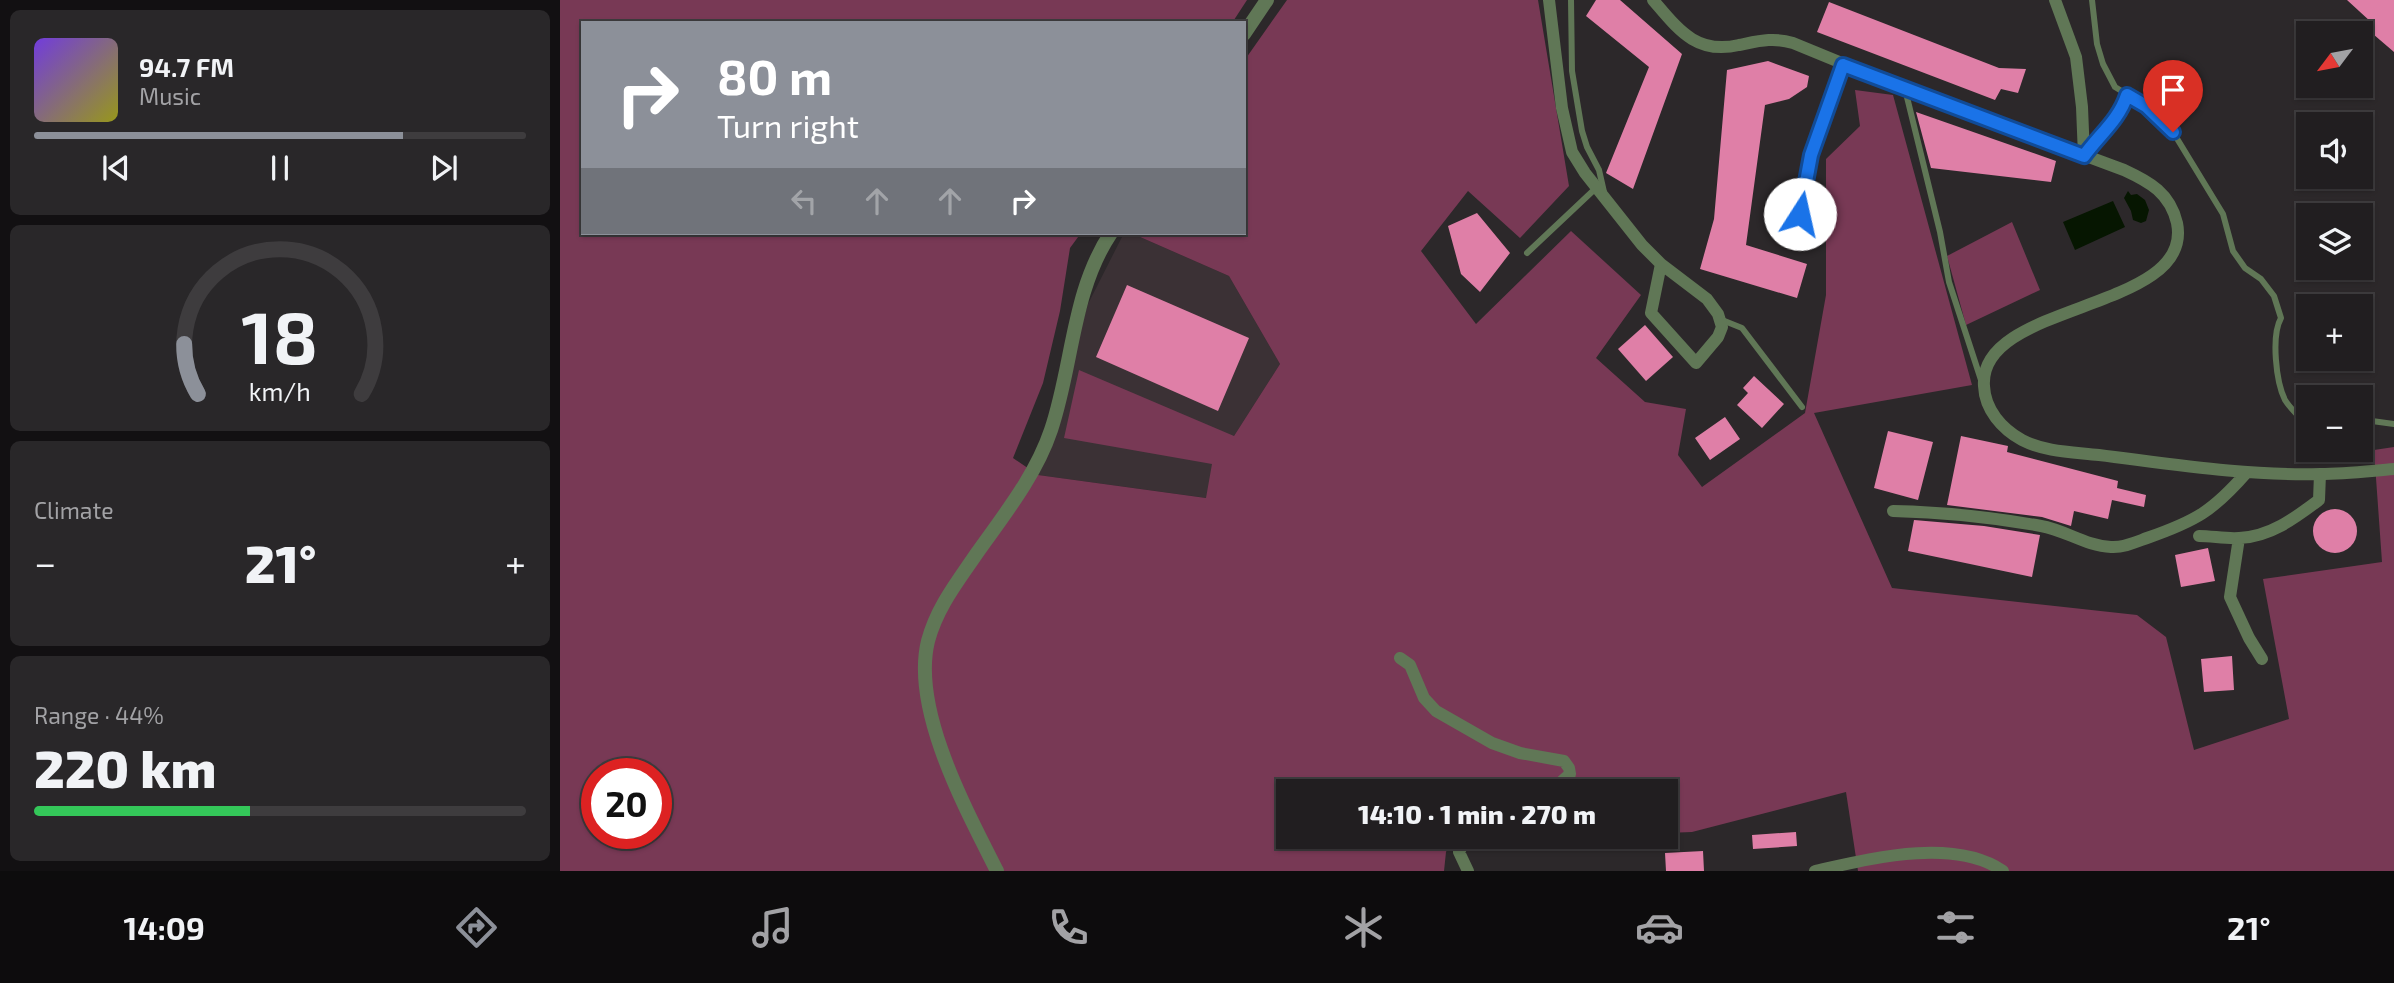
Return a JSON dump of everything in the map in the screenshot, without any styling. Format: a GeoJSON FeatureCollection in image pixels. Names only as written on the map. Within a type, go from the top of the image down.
{"type":"FeatureCollection","features":[{"type":"Feature","properties":{"kind":"street"},"geometry":{"type":"LineString","coordinates":[[1246,31],[1267,0]]}},
{"type":"Feature","properties":{"kind":"street"},"geometry":{"type":"LineString","coordinates":[[1549,0],[1566,133],[1572,152],[1642,245],[1661,264],[1707,299],[1720,319],[1722,327],[1718,337],[1696,363],[1651,313],[1661,264]]}},
{"type":"Feature","properties":{"kind":"street"},"geometry":{"type":"LineString","coordinates":[[1653,0],[1675,28],[1709,46],[1727,47],[1760,40],[1781,40],[2140,177],[2163,193],[2171,205],[2178,229],[2178,240],[2173,254],[2164,265],[2131,286],[2076,311],[2022,330],[1998,348],[1988,361],[1984,372],[1988,405],[2005,430],[2034,444],[2065,452],[2145,463],[2247,472],[2319,474],[2394,469]]}},
{"type":"Feature","properties":{"kind":"street"},"geometry":{"type":"LineString","coordinates":[[2055,0],[2076,57],[2084,156]]}},
{"type":"Feature","properties":{"kind":"street"},"geometry":{"type":"LineString","coordinates":[[998,871],[970,818],[947,765],[933,722],[927,693],[928,643],[945,600],[1021,489],[1050,432],[1086,284],[1110,235]]}},
{"type":"Feature","properties":{"kind":"street"},"geometry":{"type":"LineString","coordinates":[[1893,511],[1954,513],[2043,526],[2062,530],[2092,544],[2113,548],[2178,528],[2207,512],[2225,499],[2247,472]]}},
{"type":"Feature","properties":{"kind":"street"},"geometry":{"type":"LineString","coordinates":[[2200,536],[2239,538],[2269,532],[2297,517],[2319,500],[2319,474]]}},
{"type":"Feature","properties":{"kind":"street"},"geometry":{"type":"LineString","coordinates":[[2239,538],[2230,597],[2262,659]]}},
{"type":"Feature","properties":{"kind":"street"},"geometry":{"type":"LineString","coordinates":[[1400,658],[1410,665],[1424,698],[1436,711],[1492,743],[1520,753],[1564,761],[1570,774],[1564,779]]}},
{"type":"Feature","properties":{"kind":"street"},"geometry":{"type":"LineString","coordinates":[[1460,849],[1459,852],[1468,871]]}},
{"type":"Feature","properties":{"kind":"street"},"geometry":{"type":"LineString","coordinates":[[1815,871],[1881,858],[1930,854],[1972,857],[2003,871]]}},
{"type":"Feature","properties":{"kind":"lane"},"geometry":{"type":"LineString","coordinates":[[1527,253],[1601,193],[1599,170],[1582,131],[1572,71],[1571,0]]}},
{"type":"Feature","properties":{"kind":"lane"},"geometry":{"type":"LineString","coordinates":[[2092,0],[2096,44],[2115,87],[2146,106],[2173,132],[2223,214],[2233,250],[2245,268],[2261,279],[2274,296],[2281,318],[2277,326],[2276,362],[2285,400],[2296,411]]}},
{"type":"Feature","properties":{"kind":"lane"},"geometry":{"type":"LineString","coordinates":[[1800,214],[1811,155],[1843,65]]}},
{"type":"Feature","properties":{"kind":"lane"},"geometry":{"type":"LineString","coordinates":[[1905,89],[1940,232],[1949,282],[1984,388]]}},
{"type":"Feature","properties":{"kind":"lane"},"geometry":{"type":"LineString","coordinates":[[2084,156],[2116,119],[2127,95]]}},
{"type":"Feature","properties":{"kind":"lane"},"geometry":{"type":"LineString","coordinates":[[1720,319],[1742,328],[1802,407]]}},
{"type":"Feature","properties":{"kind":"lane"},"geometry":{"type":"LineString","coordinates":[[2373,421],[2394,424]]}},
{"type":"Feature","properties":{"kind":"shaded area"},"geometry":{"type":"Polygon","coordinates":[[[560,0],[1247,0],[1233,21],[581,21],[581,235],[1080,235],[1070,248],[1060,311],[1043,383],[1013,458],[1038,475],[1206,498],[1212,464],[1064,438],[1079,370],[1234,436],[1280,364],[1229,276],[1136,235],[1246,235],[1246,58],[1287,0],[1538,0],[1569,186],[1520,238],[1468,191],[1421,251],[1476,324],[1571,231],[1641,295],[1596,358],[1645,402],[1686,409],[1678,455],[1702,487],[1805,413],[1826,295],[1826,159],[1860,126],[1855,90],[1893,95],[1972,385],[1814,413],[1892,588],[2137,615],[2166,637],[2194,750],[2289,719],[2263,579],[2382,562],[2374,450],[2394,447],[2394,871],[1858,871],[1846,792],[1692,832],[1678,833],[1678,779],[1276,779],[1276,849],[1447,849],[1444,871],[560,871],[560,0]]]}},
{"type":"Feature","properties":{"kind":"shaded area"},"geometry":{"type":"Polygon","coordinates":[[[2128,191],[2131,195],[2137,194],[2145,200],[2149,210],[2146,221],[2141,223],[2133,220],[2124,198],[2128,191]]]}},
{"type":"Feature","properties":{"kind":"shaded area"},"geometry":{"type":"Polygon","coordinates":[[[2113,201],[2125,227],[2075,250],[2063,222],[2113,201]]]}},
{"type":"Feature","properties":{"kind":"shaded area"},"geometry":{"type":"Polygon","coordinates":[[[2012,222],[2040,290],[1966,325],[1947,256],[2012,222]]]}},
{"type":"Feature","properties":{"kind":"shaded area"},"geometry":{"type":"Polygon","coordinates":[[[1123,235],[1136,235],[1229,276],[1280,364],[1213,464],[1207,498],[1038,475],[1088,304],[1123,235]]]}},
{"type":"Feature","properties":{"kind":"building"},"geometry":{"type":"Polygon","coordinates":[[[1596,0],[1620,0],[1682,54],[1633,189],[1606,173],[1649,67],[1586,16],[1596,0]]]}},
{"type":"Feature","properties":{"kind":"building"},"geometry":{"type":"Polygon","coordinates":[[[2347,0],[2394,0],[2394,52],[2373,34],[2373,21],[2347,0]]]}},
{"type":"Feature","properties":{"kind":"building"},"geometry":{"type":"Polygon","coordinates":[[[1829,2],[1999,68],[2026,69],[2018,93],[2001,89],[1995,100],[1817,32],[1829,2]]]}},
{"type":"Feature","properties":{"kind":"building"},"geometry":{"type":"Polygon","coordinates":[[[1768,61],[1809,76],[1807,87],[1789,99],[1765,105],[1746,245],[1807,264],[1797,298],[1700,269],[1714,219],[1727,70],[1768,61]]]}},
{"type":"Feature","properties":{"kind":"building"},"geometry":{"type":"Polygon","coordinates":[[[1916,112],[2056,161],[2051,182],[1931,168],[1916,112]]]}},
{"type":"Feature","properties":{"kind":"building"},"geometry":{"type":"Polygon","coordinates":[[[1477,213],[1510,253],[1480,292],[1461,274],[1448,226],[1477,213]]]}},
{"type":"Feature","properties":{"kind":"building"},"geometry":{"type":"Polygon","coordinates":[[[1127,285],[1249,338],[1218,411],[1096,357],[1127,285]]]}},
{"type":"Feature","properties":{"kind":"building"},"geometry":{"type":"Polygon","coordinates":[[[1645,325],[1673,357],[1646,381],[1618,349],[1645,325]]]}},
{"type":"Feature","properties":{"kind":"building"},"geometry":{"type":"Polygon","coordinates":[[[1754,376],[1784,404],[1762,428],[1737,405],[1748,393],[1743,388],[1754,376]]]}},
{"type":"Feature","properties":{"kind":"building"},"geometry":{"type":"Polygon","coordinates":[[[1725,417],[1740,439],[1710,460],[1695,438],[1725,417]]]}},
{"type":"Feature","properties":{"kind":"building"},"geometry":{"type":"Polygon","coordinates":[[[1888,431],[1933,442],[1918,500],[1874,488],[1888,431]]]}},
{"type":"Feature","properties":{"kind":"building"},"geometry":{"type":"Polygon","coordinates":[[[1961,436],[2008,446],[2007,452],[2118,481],[2117,488],[2146,495],[2144,507],[2112,500],[2108,519],[2074,511],[2071,526],[2042,517],[1947,505],[1961,436]]]}},
{"type":"Feature","properties":{"kind":"building"},"geometry":{"type":"Polygon","coordinates":[[[2335,509],[2344,510],[2351,515],[2356,522],[2356,540],[2351,547],[2344,552],[2335,553],[2326,552],[2319,547],[2314,540],[2313,531],[2314,522],[2319,515],[2326,510],[2335,509]]]}},
{"type":"Feature","properties":{"kind":"building"},"geometry":{"type":"Polygon","coordinates":[[[1914,520],[1984,526],[2040,535],[2032,577],[1908,551],[1914,520]]]}},
{"type":"Feature","properties":{"kind":"building"},"geometry":{"type":"Polygon","coordinates":[[[2208,548],[2215,581],[2181,587],[2175,555],[2208,548]]]}},
{"type":"Feature","properties":{"kind":"building"},"geometry":{"type":"Polygon","coordinates":[[[2232,656],[2234,690],[2204,692],[2201,659],[2232,656]]]}},
{"type":"Feature","properties":{"kind":"building"},"geometry":{"type":"Polygon","coordinates":[[[1796,832],[1797,846],[1753,849],[1752,835],[1796,832]]]}},
{"type":"Feature","properties":{"kind":"building"},"geometry":{"type":"Polygon","coordinates":[[[1703,851],[1704,871],[1666,871],[1665,853],[1703,851]]]}},
{"type":"Feature","properties":{"kind":"route"},"geometry":{"type":"LineString","coordinates":[[1800,214],[1811,155],[1843,65],[2084,156],[2116,119],[2127,95],[2146,106],[2173,132]]}}]}
